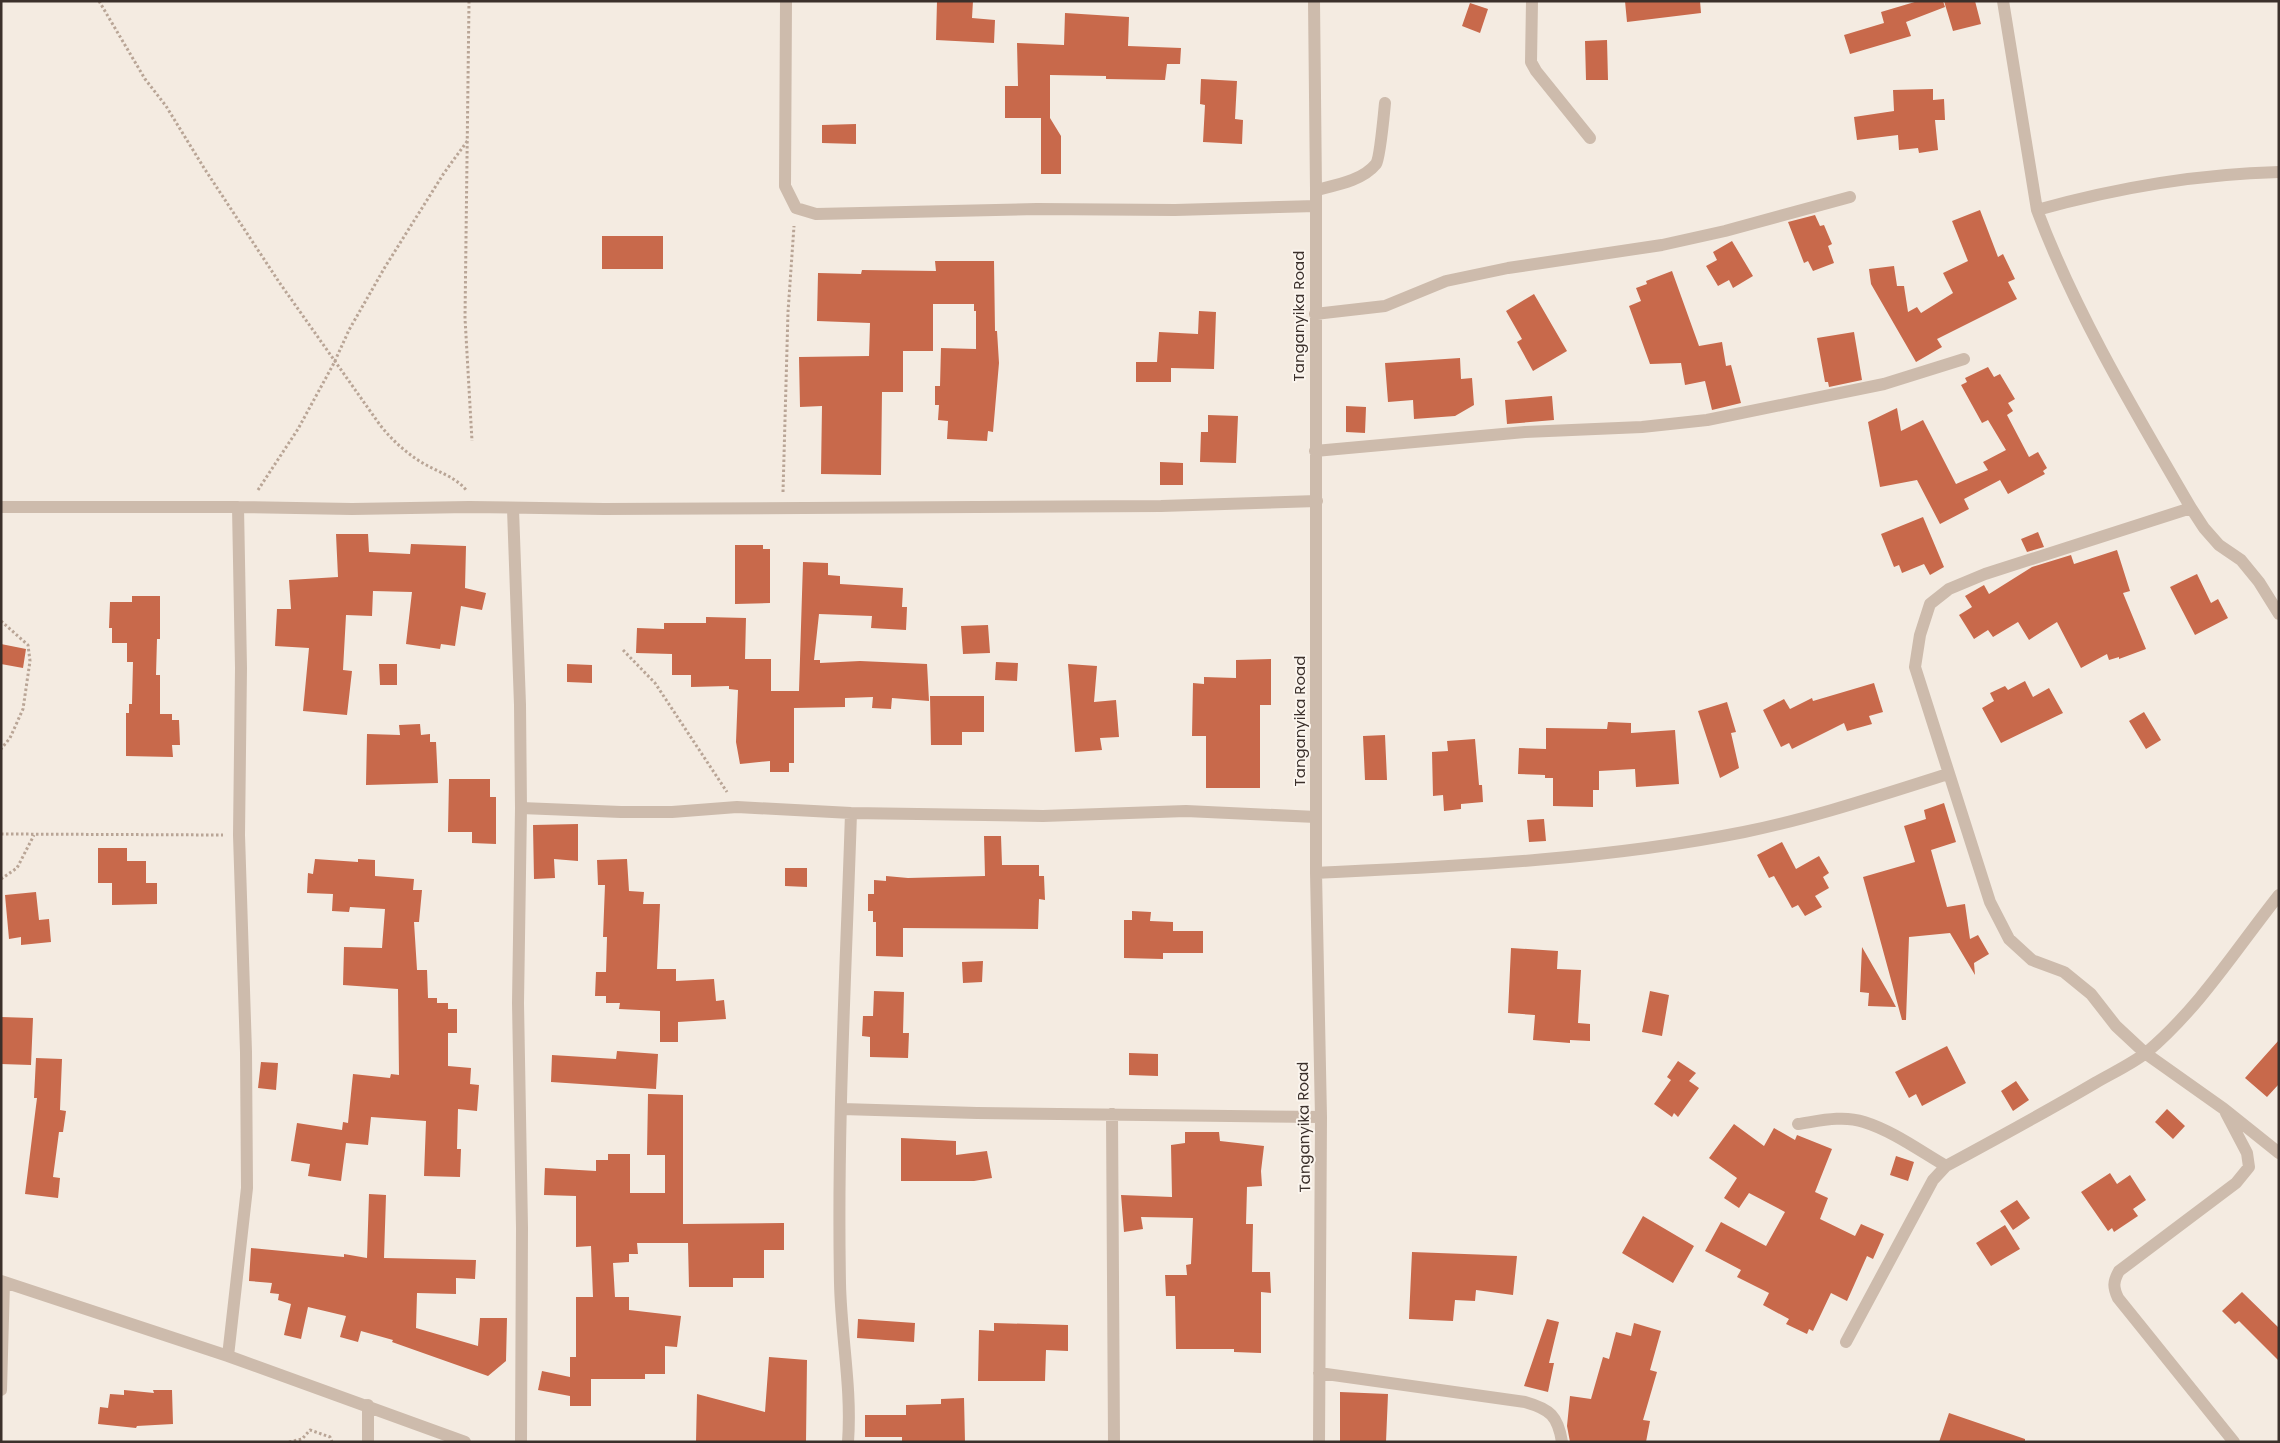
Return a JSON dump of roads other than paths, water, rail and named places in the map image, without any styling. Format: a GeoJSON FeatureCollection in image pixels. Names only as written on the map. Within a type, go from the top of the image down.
{"type":"FeatureCollection","features":[{"type":"Feature","properties":{"kind":"street"},"geometry":{"type":"LineString","coordinates":[[786,1],[785,186],[796,208],[816,214],[1037,209],[1174,210],[1316,206]]}},
{"type":"Feature","properties":{"kind":"street","name":"Tanganyika Road"},"geometry":{"type":"LineString","coordinates":[[1314,1],[1316,190],[1315,451],[1317,501],[1316,873],[1321,1116],[1319,1442]]}},
{"type":"Feature","properties":{"kind":"street"},"geometry":{"type":"LineString","coordinates":[[1532,1],[1531,62],[1536,71],[1590,138]]}},
{"type":"Feature","properties":{"kind":"street"},"geometry":{"type":"LineString","coordinates":[[2002,1],[2037,210],[2049,243],[2098,341],[2191,508],[2204,528],[2219,545],[2241,560],[2259,582],[2279,614]]}},
{"type":"Feature","properties":{"kind":"street"},"geometry":{"type":"LineString","coordinates":[[1316,190],[1351,180],[1366,173],[1377,163],[1385,103]]}},
{"type":"Feature","properties":{"kind":"street"},"geometry":{"type":"LineString","coordinates":[[2037,210],[2086,196],[2163,183],[2236,173],[2279,172]]}},
{"type":"Feature","properties":{"kind":"street"},"geometry":{"type":"LineString","coordinates":[[1315,314],[1384,306],[1446,281],[1508,268],[1662,245],[1725,231],[1850,197]]}},
{"type":"Feature","properties":{"kind":"street"},"geometry":{"type":"LineString","coordinates":[[1315,451],[1525,432],[1642,427],[1707,420],[1884,384],[1964,359]]}},
{"type":"Feature","properties":{"kind":"street"},"geometry":{"type":"LineString","coordinates":[[1,507],[352,509],[468,507],[513,509],[1151,506],[1317,501]]}},
{"type":"Feature","properties":{"kind":"street"},"geometry":{"type":"LineString","coordinates":[[228,1356],[247,1188],[246,1034],[239,835],[242,507]]}},
{"type":"Feature","properties":{"kind":"street"},"geometry":{"type":"LineString","coordinates":[[2191,508],[1985,574],[1949,589],[1930,604],[1920,635],[1915,667],[1990,902],[2009,939],[2032,960],[2064,972],[2091,994],[2116,1026],[2145,1053],[2224,1109],[2279,1153]]}},
{"type":"Feature","properties":{"kind":"street"},"geometry":{"type":"LineString","coordinates":[[513,509],[520,705],[521,808],[518,1003],[522,1228],[521,1442]]}},
{"type":"Feature","properties":{"kind":"street"},"geometry":{"type":"LineString","coordinates":[[1316,873],[1483,864],[1617,851],[1744,832],[1839,808],[1948,774]]}},
{"type":"Feature","properties":{"kind":"street"},"geometry":{"type":"LineString","coordinates":[[521,808],[672,812],[736,807],[851,813],[1043,816],[1186,811],[1316,818]]}},
{"type":"Feature","properties":{"kind":"street"},"geometry":{"type":"LineString","coordinates":[[848,1442],[847,1358],[840,1284],[842,1109],[851,813]]}},
{"type":"Feature","properties":{"kind":"street"},"geometry":{"type":"LineString","coordinates":[[1846,1342],[1933,1180],[1946,1166],[2058,1106],[2145,1053],[2175,1027],[2209,989],[2248,933],[2279,895]]}},
{"type":"Feature","properties":{"kind":"street"},"geometry":{"type":"LineString","coordinates":[[842,1109],[977,1113],[1321,1116]]}},
{"type":"Feature","properties":{"kind":"street"},"geometry":{"type":"LineString","coordinates":[[2224,1109],[2247,1153],[2249,1167],[2236,1184],[2119,1271],[2114,1279],[2113,1288],[2118,1298],[2234,1442]]}},
{"type":"Feature","properties":{"kind":"street"},"geometry":{"type":"LineString","coordinates":[[1112,1114],[1114,1442]]}},
{"type":"Feature","properties":{"kind":"street"},"geometry":{"type":"LineString","coordinates":[[1798,1124],[1833,1119],[1863,1121],[1897,1137],[1946,1166]]}},
{"type":"Feature","properties":{"kind":"street"},"geometry":{"type":"LineString","coordinates":[[1,1390],[2,1282],[228,1356],[368,1405],[465,1442]]}},
{"type":"Feature","properties":{"kind":"street"},"geometry":{"type":"LineString","coordinates":[[1320,1373],[1533,1404],[1548,1410],[1555,1418],[1562,1442]]}},
{"type":"Feature","properties":{"kind":"street"},"geometry":{"type":"LineString","coordinates":[[368,1405],[368,1442]]}}]}
